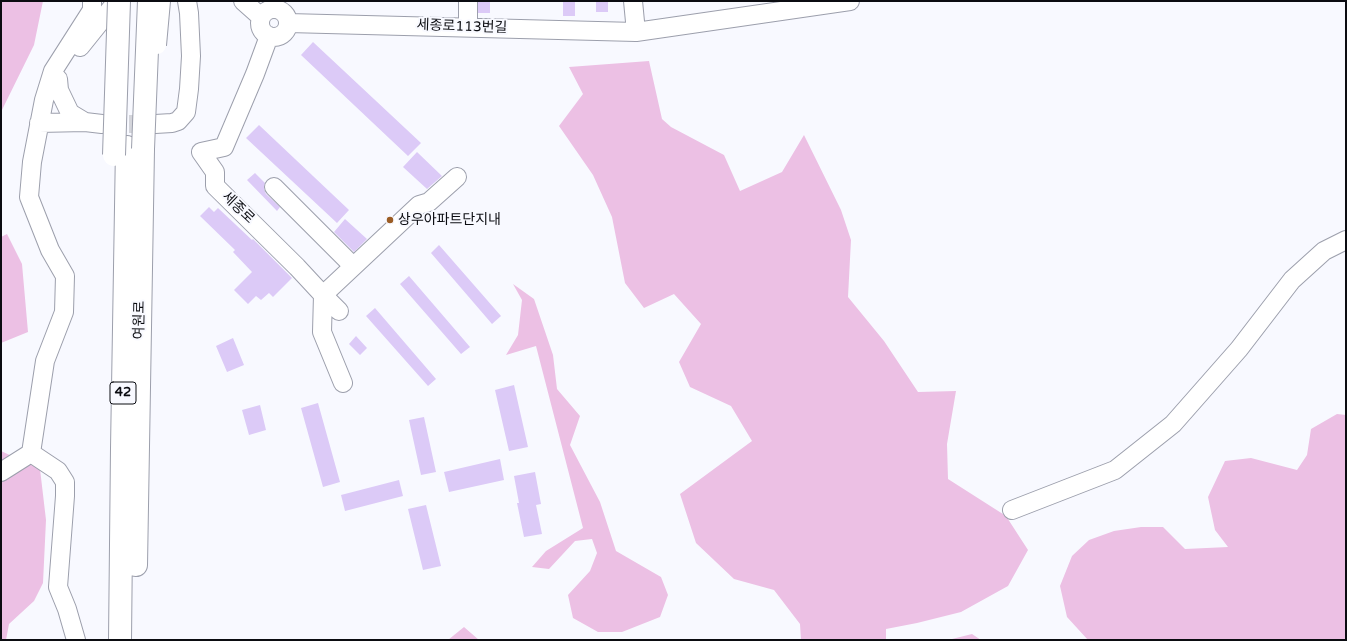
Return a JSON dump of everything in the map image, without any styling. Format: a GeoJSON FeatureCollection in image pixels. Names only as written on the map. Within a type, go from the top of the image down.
{"type":"FeatureCollection","features":[{"type":"Feature","properties":{"kind":"highway"},"geometry":{"type":"LineString","coordinates":[[118,1],[128,150],[120,640]]}},
{"type":"Feature","properties":{"kind":"highway","name":"여원로"},"geometry":{"type":"LineString","coordinates":[[131,1],[128,150],[135,640]]}},
{"type":"Feature","properties":{"kind":"highway","name":"여원로"},"geometry":{"type":"LineString","coordinates":[[128,150],[149,1]]}},
{"type":"Feature","properties":{"kind":"street"},"geometry":{"type":"LineString","coordinates":[[1,472],[31,453],[45,361],[64,312],[65,276],[50,250],[29,197],[32,162],[44,100],[53,71],[92,10],[92,1]]}},
{"type":"Feature","properties":{"kind":"street"},"geometry":{"type":"LineString","coordinates":[[44,100],[76,51],[118,1]]}},
{"type":"Feature","properties":{"kind":"street"},"geometry":{"type":"LineString","coordinates":[[128,150],[149,131],[161,1]]}},
{"type":"Feature","properties":{"kind":"street"},"geometry":{"type":"LineString","coordinates":[[242,1],[261,17]]}},
{"type":"Feature","properties":{"kind":"street"},"geometry":{"type":"LineString","coordinates":[[458,1],[463,27]]}},
{"type":"Feature","properties":{"kind":"street"},"geometry":{"type":"LineString","coordinates":[[463,27],[468,1]]}},
{"type":"Feature","properties":{"kind":"street"},"geometry":{"type":"LineString","coordinates":[[633,1],[636,32]]}},
{"type":"Feature","properties":{"kind":"street","name":"세종로113번길"},"geometry":{"type":"LineString","coordinates":[[285,12],[463,27],[636,32],[850,1]]}},
{"type":"Feature","properties":{"kind":"street"},"geometry":{"type":"LineString","coordinates":[[155,124],[172,123],[178,121],[186,112],[191,56],[188,5]]}},
{"type":"Feature","properties":{"kind":"street"},"geometry":{"type":"LineString","coordinates":[[272,9],[285,12],[285,31],[282,34],[274,37],[269,36],[262,30],[260,26],[261,17],[264,13],[272,9]]}},
{"type":"Feature","properties":{"kind":"street","name":"세종로"},"geometry":{"type":"LineString","coordinates":[[269,36],[255,74],[224,146],[200,152],[215,172],[215,186],[297,267],[323,295]]}},
{"type":"Feature","properties":{"kind":"street"},"geometry":{"type":"LineString","coordinates":[[39,122],[94,123],[70,113],[59,90],[58,79]]}},
{"type":"Feature","properties":{"kind":"street"},"geometry":{"type":"LineString","coordinates":[[343,383],[322,332],[323,295],[419,205],[429,202],[457,177]]}},
{"type":"Feature","properties":{"kind":"street"},"geometry":{"type":"LineString","coordinates":[[274,187],[353,266]]}},
{"type":"Feature","properties":{"kind":"street"},"geometry":{"type":"LineString","coordinates":[[1012,510],[1115,470],[1173,424],[1240,349],[1292,280],[1324,251],[1346,240]]}},
{"type":"Feature","properties":{"kind":"street"},"geometry":{"type":"LineString","coordinates":[[323,295],[339,311]]}},
{"type":"Feature","properties":{"kind":"street"},"geometry":{"type":"LineString","coordinates":[[31,453],[58,471],[65,482],[58,587],[67,609],[76,640]]}},
{"type":"Feature","properties":{"kind":"shaded area"},"geometry":{"type":"Polygon","coordinates":[[[1,1],[43,1],[34,45],[1,112],[1,1]]]}},
{"type":"Feature","properties":{"kind":"shaded area"},"geometry":{"type":"Polygon","coordinates":[[[649,61],[662,119],[671,127],[724,155],[740,191],[782,172],[804,135],[841,210],[851,240],[848,297],[884,341],[918,392],[956,391],[947,444],[948,479],[1006,516],[1028,550],[1008,586],[961,612],[886,629],[886,640],[801,640],[800,624],[774,590],[734,579],[696,543],[680,494],[752,441],[731,406],[690,387],[679,362],[701,324],[674,294],[644,308],[625,283],[612,217],[593,175],[559,126],[583,94],[569,67],[649,61]]]}},
{"type":"Feature","properties":{"kind":"shaded area"},"geometry":{"type":"Polygon","coordinates":[[[7,234],[22,264],[28,332],[1,343],[1,237],[7,234]]]}},
{"type":"Feature","properties":{"kind":"shaded area"},"geometry":{"type":"Polygon","coordinates":[[[513,284],[534,299],[553,355],[557,389],[580,416],[570,445],[600,502],[616,551],[661,577],[668,595],[660,617],[622,632],[598,632],[573,618],[568,595],[590,571],[597,553],[592,539],[575,541],[549,569],[532,567],[546,551],[583,528],[536,346],[506,355],[518,335],[522,300],[513,284]]]}},
{"type":"Feature","properties":{"kind":"shaded area"},"geometry":{"type":"Polygon","coordinates":[[[1337,414],[1346,415],[1346,640],[1088,640],[1067,617],[1060,586],[1072,556],[1089,540],[1114,531],[1141,527],[1163,527],[1185,549],[1228,547],[1215,530],[1208,497],[1225,461],[1251,458],[1297,470],[1307,455],[1311,429],[1337,414]]]}},
{"type":"Feature","properties":{"kind":"shaded area"},"geometry":{"type":"Polygon","coordinates":[[[1,451],[40,469],[46,520],[43,583],[34,601],[9,624],[6,640],[1,640],[1,451]]]}},
{"type":"Feature","properties":{"kind":"shaded area"},"geometry":{"type":"Polygon","coordinates":[[[464,627],[479,640],[448,640],[464,627]]]}},
{"type":"Feature","properties":{"kind":"shaded area"},"geometry":{"type":"Polygon","coordinates":[[[972,634],[981,640],[948,640],[972,634]]]}},
{"type":"Feature","properties":{"kind":"building"},"geometry":{"type":"Polygon","coordinates":[[[478,1],[490,1],[490,13],[478,13],[478,1]]]}},
{"type":"Feature","properties":{"kind":"building"},"geometry":{"type":"Polygon","coordinates":[[[563,1],[575,1],[575,16],[563,16],[563,1]]]}},
{"type":"Feature","properties":{"kind":"building"},"geometry":{"type":"Polygon","coordinates":[[[596,1],[608,1],[608,12],[596,12],[596,1]]]}},
{"type":"Feature","properties":{"kind":"building"},"geometry":{"type":"Polygon","coordinates":[[[313,42],[421,143],[408,156],[301,55],[313,42]]]}},
{"type":"Feature","properties":{"kind":"building"},"geometry":{"type":"Polygon","coordinates":[[[259,125],[349,210],[337,223],[246,138],[259,125]]]}},
{"type":"Feature","properties":{"kind":"building"},"geometry":{"type":"Polygon","coordinates":[[[417,152],[442,176],[427,189],[403,167],[417,152]]]}},
{"type":"Feature","properties":{"kind":"building"},"geometry":{"type":"Polygon","coordinates":[[[255,173],[265,183],[264,189],[266,194],[280,207],[277,211],[247,180],[255,173]]]}},
{"type":"Feature","properties":{"kind":"building"},"geometry":{"type":"Polygon","coordinates":[[[209,207],[214,212],[218,208],[252,240],[253,239],[292,278],[273,297],[269,293],[261,300],[256,296],[248,304],[234,290],[252,272],[233,252],[235,250],[200,216],[209,207]]]}},
{"type":"Feature","properties":{"kind":"building"},"geometry":{"type":"Polygon","coordinates":[[[345,219],[367,239],[354,252],[334,232],[345,219]]]}},
{"type":"Feature","properties":{"kind":"building"},"geometry":{"type":"Polygon","coordinates":[[[439,245],[501,316],[492,324],[431,253],[439,245]]]}},
{"type":"Feature","properties":{"kind":"building"},"geometry":{"type":"Polygon","coordinates":[[[409,276],[470,347],[461,354],[400,284],[409,276]]]}},
{"type":"Feature","properties":{"kind":"building"},"geometry":{"type":"Polygon","coordinates":[[[375,308],[436,379],[428,386],[366,316],[375,308]]]}},
{"type":"Feature","properties":{"kind":"building"},"geometry":{"type":"Polygon","coordinates":[[[356,336],[367,348],[360,355],[349,344],[356,336]]]}},
{"type":"Feature","properties":{"kind":"building"},"geometry":{"type":"Polygon","coordinates":[[[233,338],[244,365],[227,372],[216,346],[233,338]]]}},
{"type":"Feature","properties":{"kind":"building"},"geometry":{"type":"Polygon","coordinates":[[[514,385],[528,447],[509,451],[495,390],[514,385]]]}},
{"type":"Feature","properties":{"kind":"building"},"geometry":{"type":"Polygon","coordinates":[[[318,403],[340,482],[323,487],[301,408],[318,403]]]}},
{"type":"Feature","properties":{"kind":"building"},"geometry":{"type":"Polygon","coordinates":[[[260,405],[266,430],[249,435],[242,410],[260,405]]]}},
{"type":"Feature","properties":{"kind":"building"},"geometry":{"type":"Polygon","coordinates":[[[424,417],[436,472],[421,475],[409,420],[424,417]]]}},
{"type":"Feature","properties":{"kind":"building"},"geometry":{"type":"Polygon","coordinates":[[[500,459],[504,480],[449,492],[444,472],[500,459]]]}},
{"type":"Feature","properties":{"kind":"building"},"geometry":{"type":"Polygon","coordinates":[[[535,472],[541,504],[536,505],[542,534],[524,537],[517,503],[519,503],[514,476],[535,472]]]}},
{"type":"Feature","properties":{"kind":"building"},"geometry":{"type":"Polygon","coordinates":[[[399,480],[403,496],[345,511],[341,495],[399,480]]]}},
{"type":"Feature","properties":{"kind":"building"},"geometry":{"type":"Polygon","coordinates":[[[426,505],[441,566],[423,570],[408,509],[426,505]]]}},
{"type":"Feature","properties":{"kind":"tunnel"},"geometry":{"type":"LineString","coordinates":[[102,124],[155,124]]}},
{"type":"Feature","properties":{"kind":"place","name":"상우아파트단지내"},"geometry":{"type":"Point","coordinates":[390,220]}}]}
